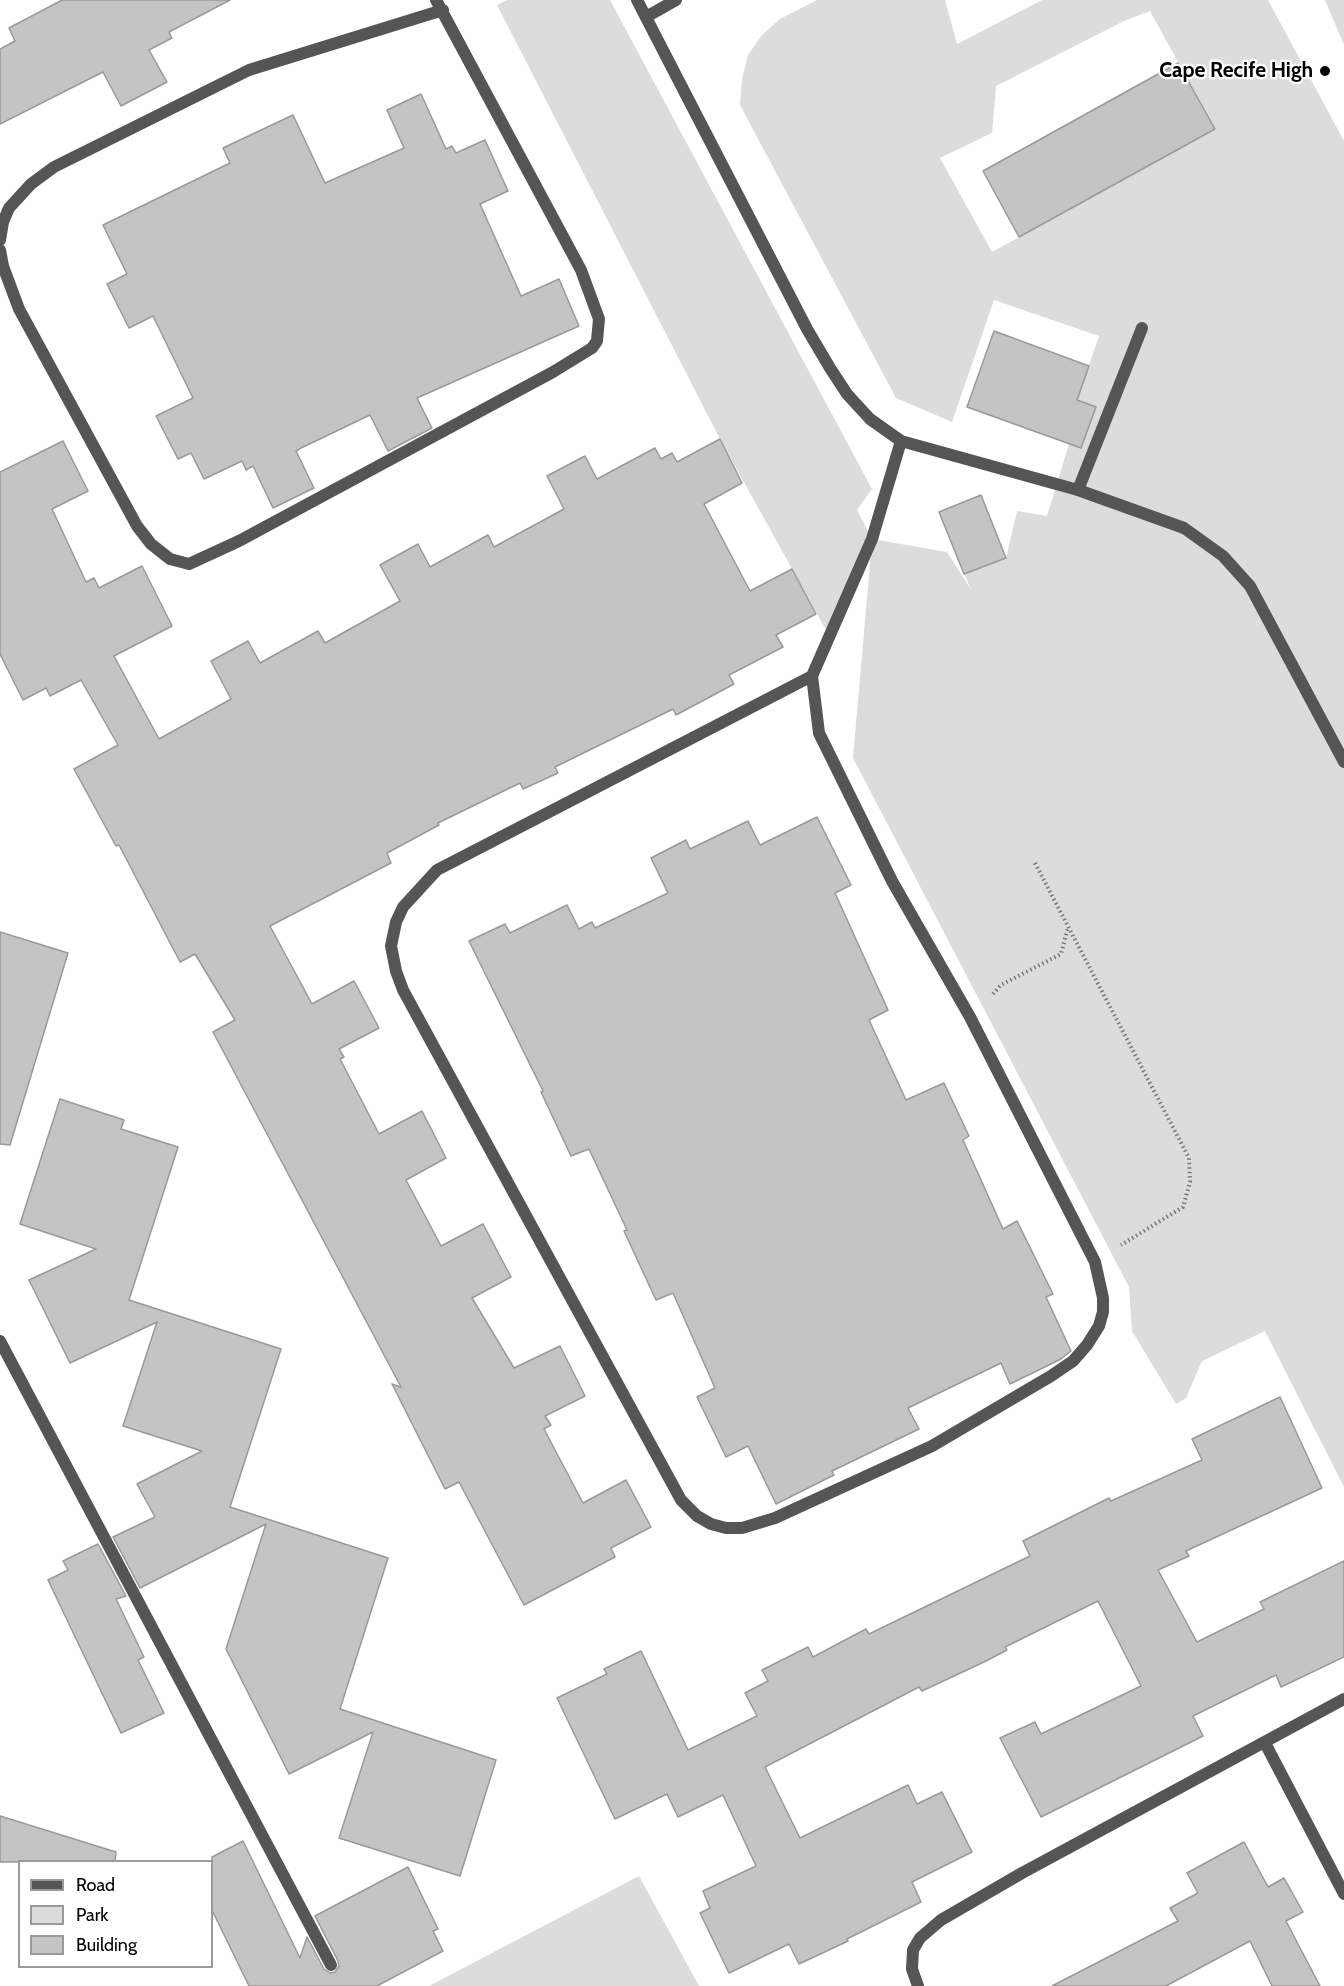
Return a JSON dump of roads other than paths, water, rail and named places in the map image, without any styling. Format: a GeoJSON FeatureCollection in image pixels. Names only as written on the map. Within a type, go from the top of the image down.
{"type":"FeatureCollection","features":[{"type":"Feature","properties":{"kind":"street"},"geometry":{"type":"LineString","coordinates":[[637,0],[807,329],[847,394],[870,419],[901,441],[1078,490],[1184,528],[1223,556],[1250,586],[1344,762]]}},
{"type":"Feature","properties":{"kind":"street"},"geometry":{"type":"LineString","coordinates":[[646,17],[676,0]]}},
{"type":"Feature","properties":{"kind":"street"},"geometry":{"type":"LineString","coordinates":[[0,240],[3,222],[9,208],[31,184],[54,167],[249,70],[440,5],[581,270],[599,319],[597,341],[592,348],[553,372],[209,556],[189,564],[170,559],[151,544],[131,515],[19,309],[3,266],[0,250]]}},
{"type":"Feature","properties":{"kind":"street"},"geometry":{"type":"LineString","coordinates":[[1078,490],[1142,328]]}},
{"type":"Feature","properties":{"kind":"street"},"geometry":{"type":"LineString","coordinates":[[812,676],[437,870],[403,907],[396,922],[392,946],[396,971],[403,990],[681,1500],[697,1516],[711,1524],[726,1528],[742,1528],[775,1518],[932,1446],[1073,1361],[1088,1345],[1099,1326],[1103,1312],[1095,1262],[970,1017],[892,881],[831,762],[819,733],[812,676],[872,539],[901,441]]}},
{"type":"Feature","properties":{"kind":"street"},"geometry":{"type":"LineString","coordinates":[[0,1341],[331,1965]]}},
{"type":"Feature","properties":{"kind":"street"},"geometry":{"type":"LineString","coordinates":[[918,1986],[912,1969],[913,1950],[920,1938],[941,1920],[1022,1873],[1344,1699]]}},
{"type":"Feature","properties":{"kind":"street"},"geometry":{"type":"LineString","coordinates":[[1265,1743],[1344,1894]]}},
{"type":"Feature","properties":{"kind":"place","name":"Cape Recife High"},"geometry":{"type":"Point","coordinates":[1325,71]}}]}
